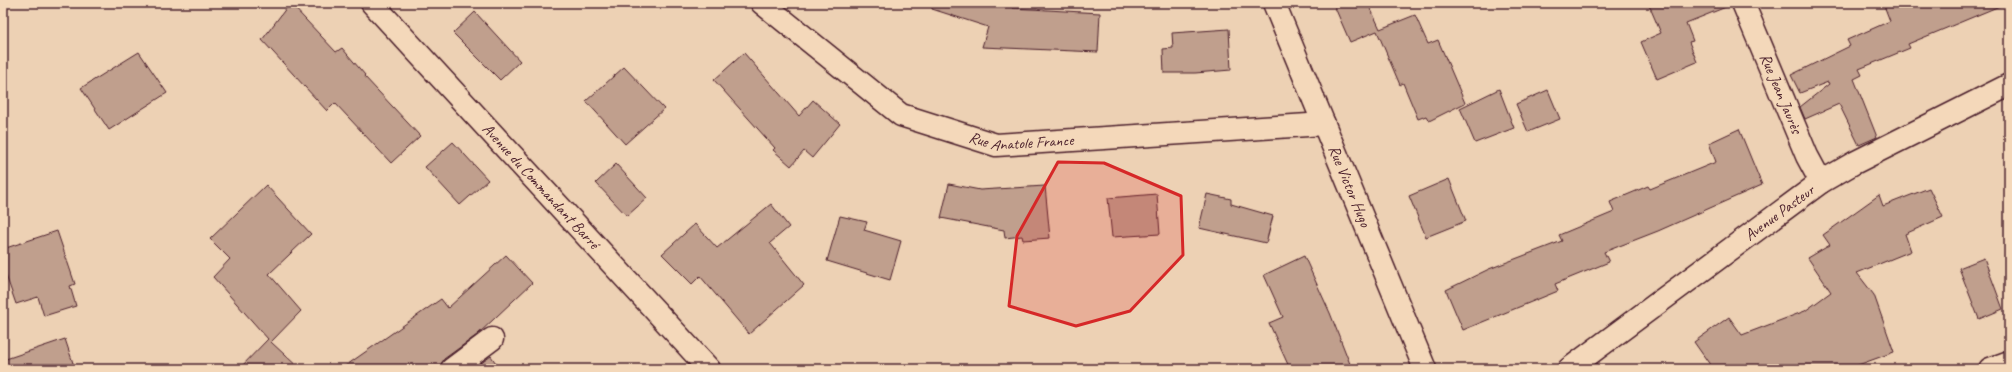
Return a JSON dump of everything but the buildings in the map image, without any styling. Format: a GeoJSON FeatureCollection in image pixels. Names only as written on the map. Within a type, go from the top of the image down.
{"type":"FeatureCollection","features":[{"type":"Feature","properties":{"kind":"street","name":"Avenue du Commandant Barré"},"geometry":{"type":"LineString","coordinates":[[372,3],[709,369]]}},
{"type":"Feature","properties":{"kind":"street","name":"Rue Anatole France"},"geometry":{"type":"LineString","coordinates":[[762,3],[901,115],[996,145],[1324,124]]}},
{"type":"Feature","properties":{"kind":"street","name":"Rue Victor Hugo"},"geometry":{"type":"LineString","coordinates":[[1274,3],[1425,369]]}},
{"type":"Feature","properties":{"kind":"street","name":"Rue Jean Jaurès"},"geometry":{"type":"LineString","coordinates":[[1743,3],[1807,156],[1821,182]]}},
{"type":"Feature","properties":{"kind":"street","name":"Avenue Pasteur"},"geometry":{"type":"LineString","coordinates":[[1569,369],[1821,182],[1854,163],[2009,85]]}},
{"type":"Feature","properties":{"kind":"street"},"geometry":{"type":"LineString","coordinates":[[452,369],[492,339]]}},
{"type":"Feature","properties":{"kind":"street"},"geometry":{"type":"LineString","coordinates":[[1990,369],[2009,362]]}},
{"type":"Feature","properties":{"kind":"highlighted area"},"geometry":{"type":"Polygon","coordinates":[[[1058,162],[1104,163],[1181,196],[1183,255],[1130,311],[1076,326],[1009,306],[1017,236],[1058,162]]]}}]}
